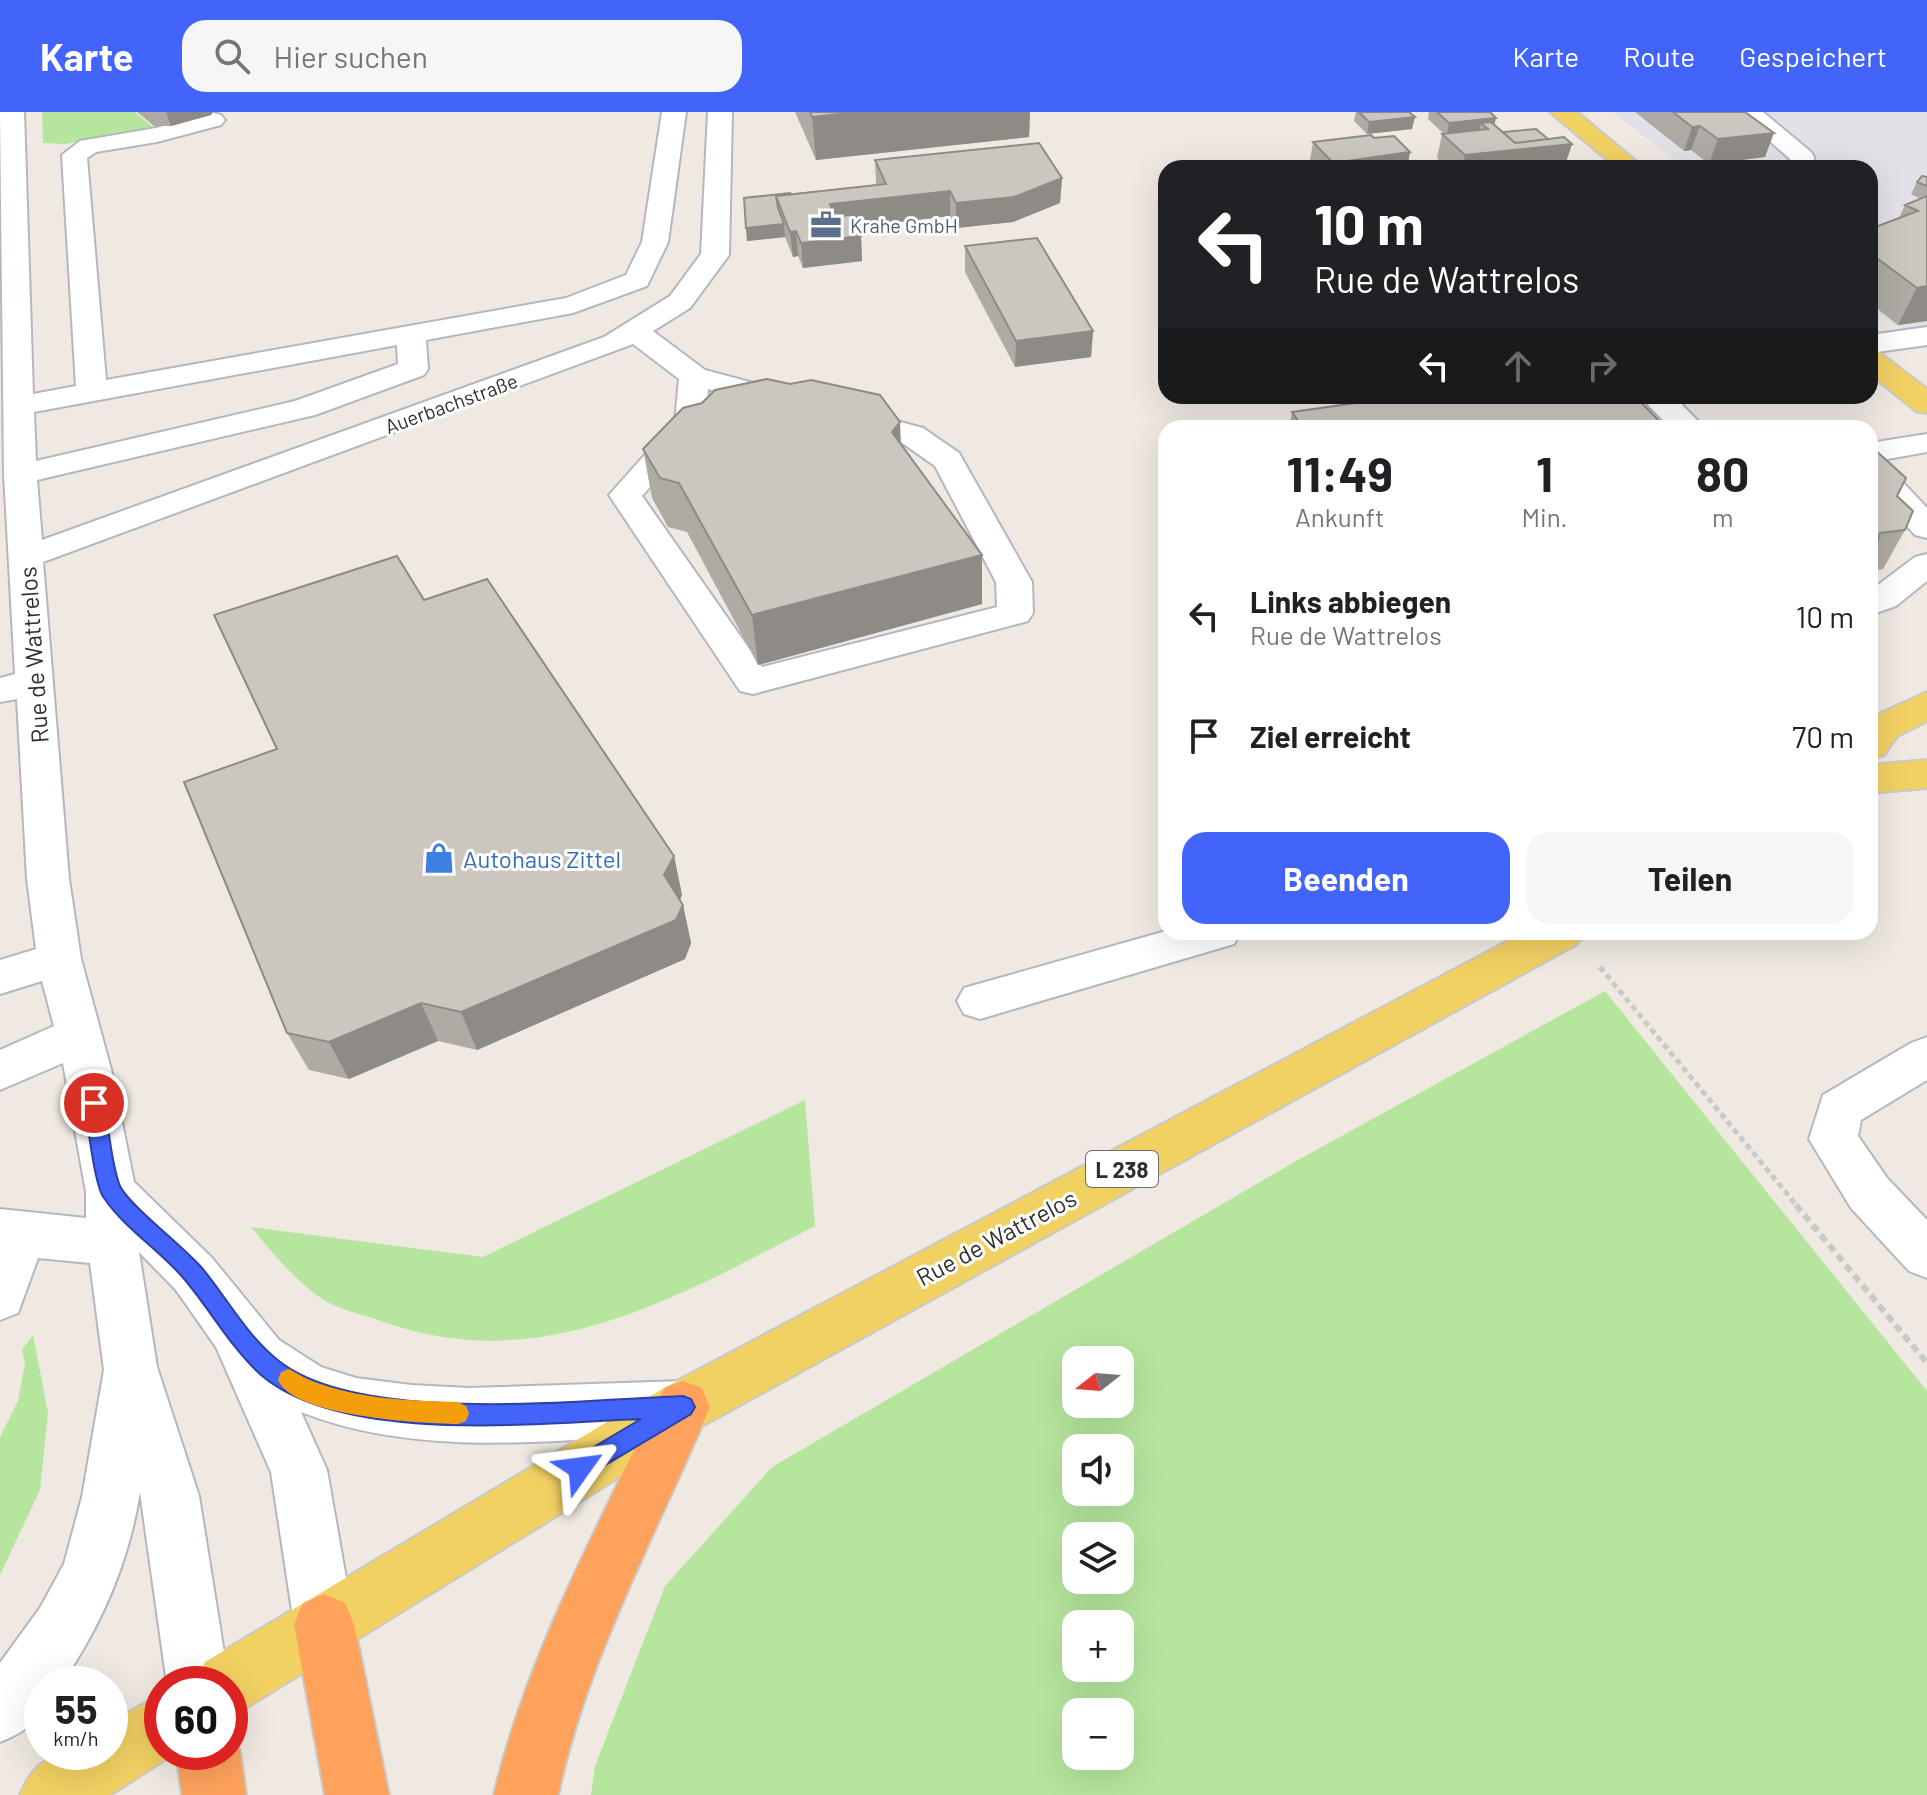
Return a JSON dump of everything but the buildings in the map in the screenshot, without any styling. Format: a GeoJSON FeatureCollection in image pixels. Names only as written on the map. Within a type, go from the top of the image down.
{"type":"FeatureCollection","features":[{"type":"Feature","properties":{"kind":"highway"},"geometry":{"type":"LineString","coordinates":[[526,1795],[538,1741],[565,1668],[683,1407]]}},
{"type":"Feature","properties":{"kind":"highway"},"geometry":{"type":"LineString","coordinates":[[324,1624],[357,1795]]}},
{"type":"Feature","properties":{"kind":"highway"},"geometry":{"type":"LineString","coordinates":[[211,1770],[214,1795]]}},
{"type":"Feature","properties":{"kind":"main road"},"geometry":{"type":"LineString","coordinates":[[1562,112],[1622,160]]}},
{"type":"Feature","properties":{"kind":"main road"},"geometry":{"type":"LineString","coordinates":[[1878,365],[1927,404]]}},
{"type":"Feature","properties":{"kind":"main road"},"geometry":{"type":"LineString","coordinates":[[1878,734],[1883,727],[1927,705]]}},
{"type":"Feature","properties":{"kind":"main road"},"geometry":{"type":"LineString","coordinates":[[1878,778],[1927,774]]}},
{"type":"Feature","properties":{"kind":"main road","name":"Rue de Wattrelos"},"geometry":{"type":"LineString","coordinates":[[248,1671],[683,1407],[1577,944]]}},
{"type":"Feature","properties":{"kind":"main road"},"geometry":{"type":"LineString","coordinates":[[52,1795],[144,1736]]}},
{"type":"Feature","properties":{"kind":"street","name":"Rue de Wattrelos"},"geometry":{"type":"LineString","coordinates":[[12,112],[20,474],[26,557],[18,686],[59,959],[111,1192],[112,1243],[122,1294],[130,1367],[170,1496],[195,1666]]}},
{"type":"Feature","properties":{"kind":"street"},"geometry":{"type":"LineString","coordinates":[[18,406],[573,305],[637,280],[655,242],[674,112]]}},
{"type":"Feature","properties":{"kind":"street","name":"Auerbachstraße"},"geometry":{"type":"LineString","coordinates":[[26,557],[614,343],[635,331],[680,302],[715,255],[720,112]]}},
{"type":"Feature","properties":{"kind":"street"},"geometry":{"type":"LineString","coordinates":[[1749,112],[1802,160]]}},
{"type":"Feature","properties":{"kind":"street"},"geometry":{"type":"LineString","coordinates":[[92,392],[74,155],[89,146],[157,135],[213,120]]}},
{"type":"Feature","properties":{"kind":"street"},"geometry":{"type":"LineString","coordinates":[[635,331],[694,376],[912,435],[948,460],[1014,582],[1015,613],[753,682],[625,495],[690,423],[694,376]]}},
{"type":"Feature","properties":{"kind":"street"},"geometry":{"type":"LineString","coordinates":[[20,474],[304,408],[413,369],[411,334]]}},
{"type":"Feature","properties":{"kind":"street"},"geometry":{"type":"LineString","coordinates":[[1878,343],[1927,336]]}},
{"type":"Feature","properties":{"kind":"street"},"geometry":{"type":"LineString","coordinates":[[1664,404],[1680,420]]}},
{"type":"Feature","properties":{"kind":"street"},"geometry":{"type":"LineString","coordinates":[[1878,452],[1927,443]]}},
{"type":"Feature","properties":{"kind":"street"},"geometry":{"type":"LineString","coordinates":[[1878,475],[1927,528]]}},
{"type":"Feature","properties":{"kind":"street"},"geometry":{"type":"LineString","coordinates":[[1878,600],[1927,564]]}},
{"type":"Feature","properties":{"kind":"street"},"geometry":{"type":"LineString","coordinates":[[980,1001],[1191,940]]}},
{"type":"Feature","properties":{"kind":"street"},"geometry":{"type":"LineString","coordinates":[[0,977],[59,959]]}},
{"type":"Feature","properties":{"kind":"street"},"geometry":{"type":"LineString","coordinates":[[0,1071],[78,1036]]}},
{"type":"Feature","properties":{"kind":"street"},"geometry":{"type":"LineString","coordinates":[[1927,1056],[1840,1109],[1833,1139],[1869,1193],[1927,1255]]}},
{"type":"Feature","properties":{"kind":"street","name":"Rue de Wattrelos"},"geometry":{"type":"LineString","coordinates":[[111,1192],[193,1273],[231,1324],[270,1368],[305,1390],[400,1411],[496,1414],[683,1407]]}},
{"type":"Feature","properties":{"kind":"street"},"geometry":{"type":"LineString","coordinates":[[0,1296],[10,1232],[112,1243]]}},
{"type":"Feature","properties":{"kind":"street","name":"Rue de Wattrelos"},"geometry":{"type":"LineString","coordinates":[[231,1324],[299,1470],[324,1624]]}},
{"type":"Feature","properties":{"kind":"street","name":"Rue de Wattrelos"},"geometry":{"type":"LineString","coordinates":[[0,1711],[24,1684],[59,1634],[81,1592],[102,1537],[130,1367]]}},
{"type":"Feature","properties":{"kind":"path"},"geometry":{"type":"LineString","coordinates":[[1577,944],[1927,1363]]}},
{"type":"Feature","properties":{"kind":"shaded area"},"geometry":{"type":"Polygon","coordinates":[[[1612,112],[1927,112],[1927,349],[1878,313],[1878,160],[1675,160],[1612,112]]]}},
{"type":"Feature","properties":{"kind":"green space"},"geometry":{"type":"Polygon","coordinates":[[[42,112],[135,112],[154,128],[65,144],[43,143],[42,112]]]}},
{"type":"Feature","properties":{"kind":"green space"},"geometry":{"type":"Polygon","coordinates":[[[1605,991],[1927,1391],[1927,1795],[591,1795],[595,1766],[665,1586],[772,1467],[1296,1161],[1605,991]]]}},
{"type":"Feature","properties":{"kind":"green space"},"geometry":{"type":"Polygon","coordinates":[[[805,1100],[815,1226],[659,1303],[606,1322],[552,1335],[497,1341],[440,1336],[344,1309],[324,1300],[304,1285],[251,1227],[483,1257],[805,1100]]]}},
{"type":"Feature","properties":{"kind":"green space"},"geometry":{"type":"Polygon","coordinates":[[[33,1335],[48,1413],[40,1490],[0,1575],[0,1437],[18,1401],[25,1363],[22,1350],[33,1335]]]}},
{"type":"Feature","properties":{"kind":"slow traffic"},"geometry":{"type":"LineString","coordinates":[[289,1380],[305,1390],[353,1403],[400,1411],[458,1413]]}},
{"type":"Feature","properties":{"kind":"place","name":"Krahe GmbH"},"geometry":{"type":"Point","coordinates":[826,225]}},
{"type":"Feature","properties":{"kind":"place","name":"Autohaus Zittel"},"geometry":{"type":"Point","coordinates":[439,858]}},
{"type":"Feature","properties":{"kind":"route"},"geometry":{"type":"LineString","coordinates":[[94,1103],[111,1192],[193,1273],[231,1324],[270,1368],[305,1390],[400,1411],[496,1414],[683,1407],[580,1468]]}}]}
